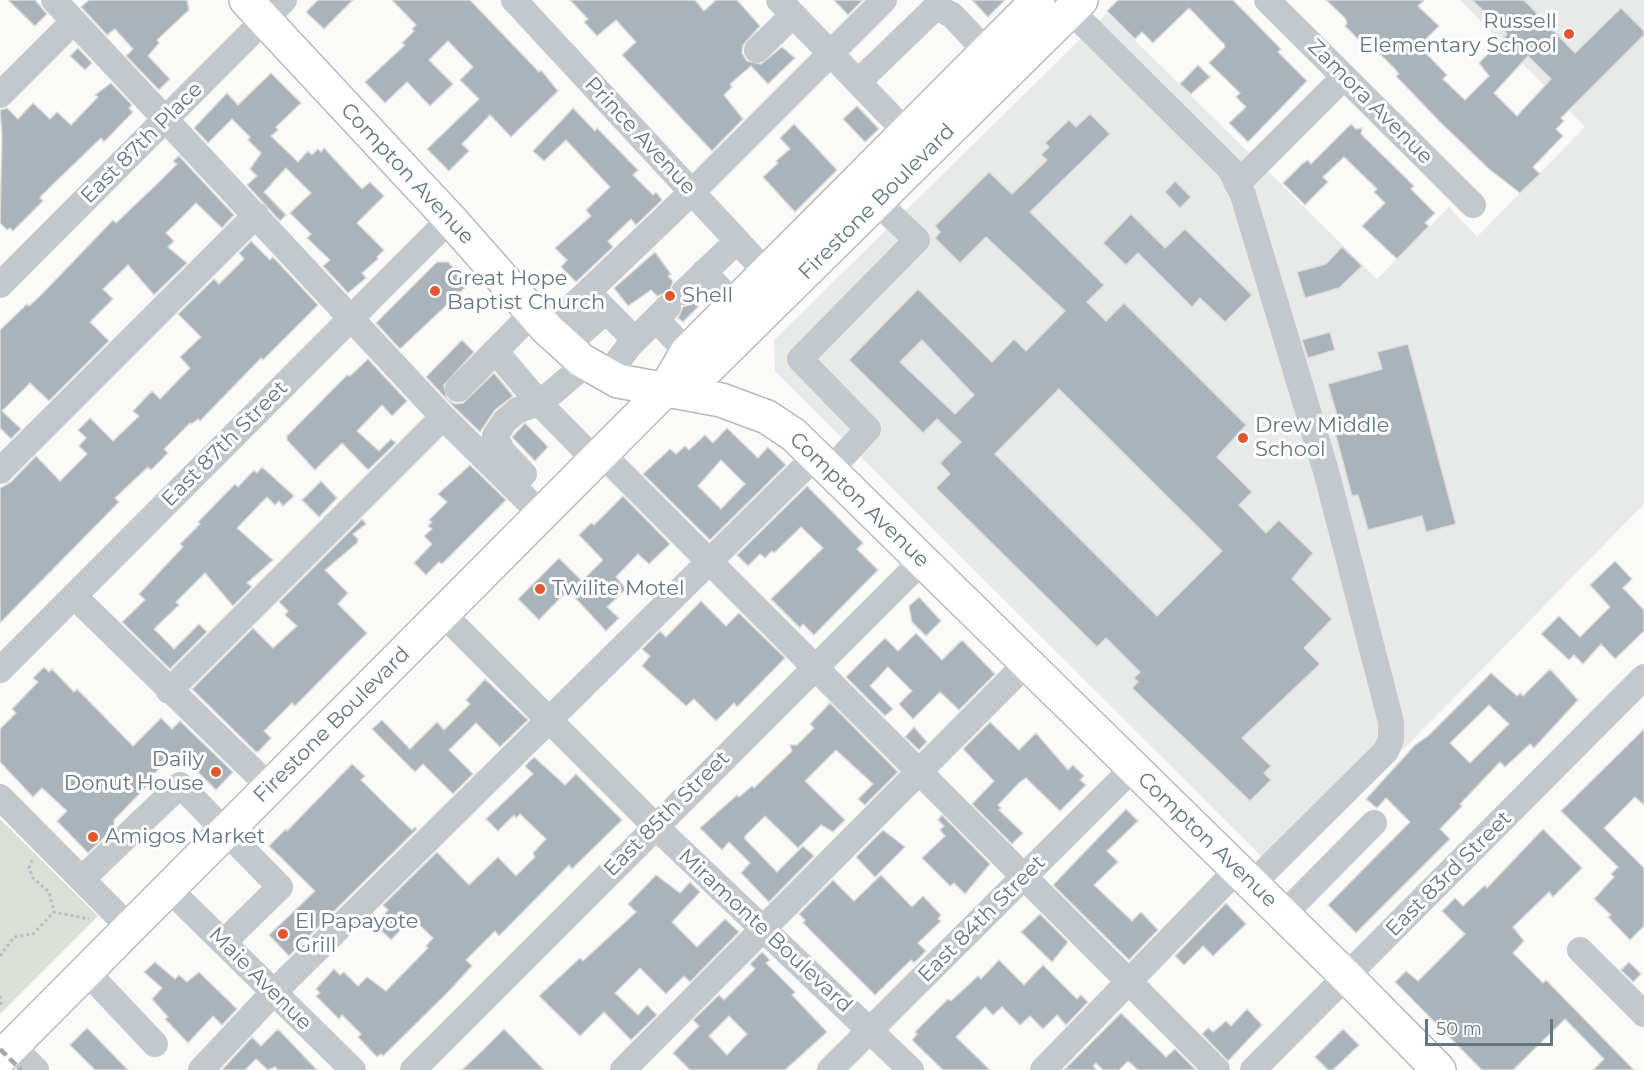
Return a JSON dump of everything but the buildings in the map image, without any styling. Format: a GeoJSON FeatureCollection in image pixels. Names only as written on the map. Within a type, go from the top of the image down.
{"type":"FeatureCollection","features":[{"type":"Feature","properties":{"kind":"main road","name":"Firestone Boulevard"},"geometry":{"type":"LineString","coordinates":[[6,1052],[664,391],[687,352],[1038,0]]}},
{"type":"Feature","properties":{"kind":"main road","name":"Firestone Boulevard"},"geometry":{"type":"LineString","coordinates":[[664,391],[707,369],[1075,5]]}},
{"type":"Feature","properties":{"kind":"main road","name":"Compton Avenue"},"geometry":{"type":"LineString","coordinates":[[265,6],[450,219],[568,346],[618,381],[721,400],[757,412],[794,435],[1439,1070]]}},
{"type":"Feature","properties":{"kind":"street"},"geometry":{"type":"LineString","coordinates":[[54,0],[443,417],[547,508]]}},
{"type":"Feature","properties":{"kind":"street","name":"Prince Avenue"},"geometry":{"type":"LineString","coordinates":[[514,0],[766,272]]}},
{"type":"Feature","properties":{"kind":"street"},"geometry":{"type":"LineString","coordinates":[[547,508],[503,452],[495,436],[505,421],[518,410],[540,404],[568,346],[588,292],[692,192],[884,0]]}},
{"type":"Feature","properties":{"kind":"street","name":"Zamora Avenue"},"geometry":{"type":"LineString","coordinates":[[1267,0],[1473,205]]}},
{"type":"Feature","properties":{"kind":"street"},"geometry":{"type":"LineString","coordinates":[[1043,1070],[1130,980],[1386,751],[1391,740],[1391,722],[1326,471],[1237,184],[1230,169],[1075,5]]}},
{"type":"Feature","properties":{"kind":"street","name":"East 87th Place"},"geometry":{"type":"LineString","coordinates":[[0,285],[165,119],[265,6]]}},
{"type":"Feature","properties":{"kind":"street"},"geometry":{"type":"LineString","coordinates":[[858,82],[936,7],[945,9],[952,15],[987,51]]}},
{"type":"Feature","properties":{"kind":"street"},"geometry":{"type":"LineString","coordinates":[[757,50],[786,8],[905,131]]}},
{"type":"Feature","properties":{"kind":"street"},"geometry":{"type":"LineString","coordinates":[[0,95],[74,21]]}},
{"type":"Feature","properties":{"kind":"street"},"geometry":{"type":"LineString","coordinates":[[1237,184],[1344,76]]}},
{"type":"Feature","properties":{"kind":"street"},"geometry":{"type":"LineString","coordinates":[[201,1070],[274,992],[710,561],[823,463],[868,429],[800,359],[917,240],[877,202]]}},
{"type":"Feature","properties":{"kind":"street"},"geometry":{"type":"LineString","coordinates":[[0,471],[256,215]]}},
{"type":"Feature","properties":{"kind":"street","name":"East 87th Street"},"geometry":{"type":"LineString","coordinates":[[0,670],[450,219]]}},
{"type":"Feature","properties":{"kind":"street"},"geometry":{"type":"LineString","coordinates":[[458,389],[495,351],[635,340],[737,241]]}},
{"type":"Feature","properties":{"kind":"street"},"geometry":{"type":"LineString","coordinates":[[704,272],[734,304]]}},
{"type":"Feature","properties":{"kind":"street"},"geometry":{"type":"LineString","coordinates":[[588,292],[635,340]]}},
{"type":"Feature","properties":{"kind":"street"},"geometry":{"type":"LineString","coordinates":[[669,306],[687,352]]}},
{"type":"Feature","properties":{"kind":"street"},"geometry":{"type":"LineString","coordinates":[[568,346],[606,311]]}},
{"type":"Feature","properties":{"kind":"street"},"geometry":{"type":"LineString","coordinates":[[495,351],[540,404],[710,561],[1130,980],[1217,1070]]}},
{"type":"Feature","properties":{"kind":"street"},"geometry":{"type":"LineString","coordinates":[[169,691],[443,417]]}},
{"type":"Feature","properties":{"kind":"street","name":"East 85th Street"},"geometry":{"type":"LineString","coordinates":[[413,1070],[654,826],[922,561]]}},
{"type":"Feature","properties":{"kind":"street"},"geometry":{"type":"LineString","coordinates":[[74,596],[270,787]]}},
{"type":"Feature","properties":{"kind":"street","name":"Miramonte Boulevard"},"geometry":{"type":"LineString","coordinates":[[442,613],[654,826],[911,1070]]}},
{"type":"Feature","properties":{"kind":"street"},"geometry":{"type":"LineString","coordinates":[[622,1070],[1027,663]]}},
{"type":"Feature","properties":{"kind":"street","name":"East 83rd Street"},"geometry":{"type":"LineString","coordinates":[[1253,1070],[1644,677]]}},
{"type":"Feature","properties":{"kind":"street","name":"East 84th Street"},"geometry":{"type":"LineString","coordinates":[[830,1070],[1133,768]]}},
{"type":"Feature","properties":{"kind":"street"},"geometry":{"type":"LineString","coordinates":[[82,879],[180,785],[280,887],[224,942]]}},
{"type":"Feature","properties":{"kind":"street"},"geometry":{"type":"LineString","coordinates":[[0,797],[129,927]]}},
{"type":"Feature","properties":{"kind":"street"},"geometry":{"type":"LineString","coordinates":[[1283,915],[1374,823]]}},
{"type":"Feature","properties":{"kind":"street","name":"Maie Avenue"},"geometry":{"type":"LineString","coordinates":[[168,888],[352,1070]]}},
{"type":"Feature","properties":{"kind":"street"},"geometry":{"type":"LineString","coordinates":[[1580,950],[1644,1014]]}},
{"type":"Feature","properties":{"kind":"street"},"geometry":{"type":"LineString","coordinates":[[86,971],[155,1044]]}},
{"type":"Feature","properties":{"kind":"street"},"geometry":{"type":"LineString","coordinates":[[6,1052],[36,1070]]}},
{"type":"Feature","properties":{"kind":"path"},"geometry":{"type":"LineString","coordinates":[[32,859],[29,868],[33,878],[49,892],[54,912]]}},
{"type":"Feature","properties":{"kind":"path"},"geometry":{"type":"LineString","coordinates":[[54,912],[89,919]]}},
{"type":"Feature","properties":{"kind":"path"},"geometry":{"type":"LineString","coordinates":[[0,956],[14,937],[33,934],[54,912]]}},
{"type":"Feature","properties":{"kind":"path"},"geometry":{"type":"LineString","coordinates":[[0,996],[1,1006]]}},
{"type":"Feature","properties":{"kind":"shaded area","name":"Drew Middle School"},"geometry":{"type":"Polygon","coordinates":[[[1460,0],[1644,0],[1644,504],[1280,875],[775,371],[774,340],[1107,13],[1377,279],[1449,207],[1477,237],[1585,127],[1460,0]]]}},
{"type":"Feature","properties":{"kind":"shaded area"},"geometry":{"type":"Polygon","coordinates":[[[0,819],[98,916],[0,1014],[0,819]]]}},
{"type":"Feature","properties":{"kind":"railway"},"geometry":{"type":"LineString","coordinates":[[0,1049],[21,1070]]}},
{"type":"Feature","properties":{"kind":"place","name":"Russell Elementary School"},"geometry":{"type":"Point","coordinates":[1569,34]}},
{"type":"Feature","properties":{"kind":"place","name":"Great Hope Baptist Church"},"geometry":{"type":"Point","coordinates":[435,291]}},
{"type":"Feature","properties":{"kind":"place","name":"Shell"},"geometry":{"type":"Point","coordinates":[670,296]}},
{"type":"Feature","properties":{"kind":"place","name":"Drew Middle School"},"geometry":{"type":"Point","coordinates":[1243,438]}},
{"type":"Feature","properties":{"kind":"place","name":"Twilite Motel"},"geometry":{"type":"Point","coordinates":[540,589]}},
{"type":"Feature","properties":{"kind":"place","name":"Daily Donut House"},"geometry":{"type":"Point","coordinates":[216,772]}},
{"type":"Feature","properties":{"kind":"place","name":"Amigos Market"},"geometry":{"type":"Point","coordinates":[93,837]}},
{"type":"Feature","properties":{"kind":"place","name":"El Papayote Grill"},"geometry":{"type":"Point","coordinates":[283,934]}}]}
